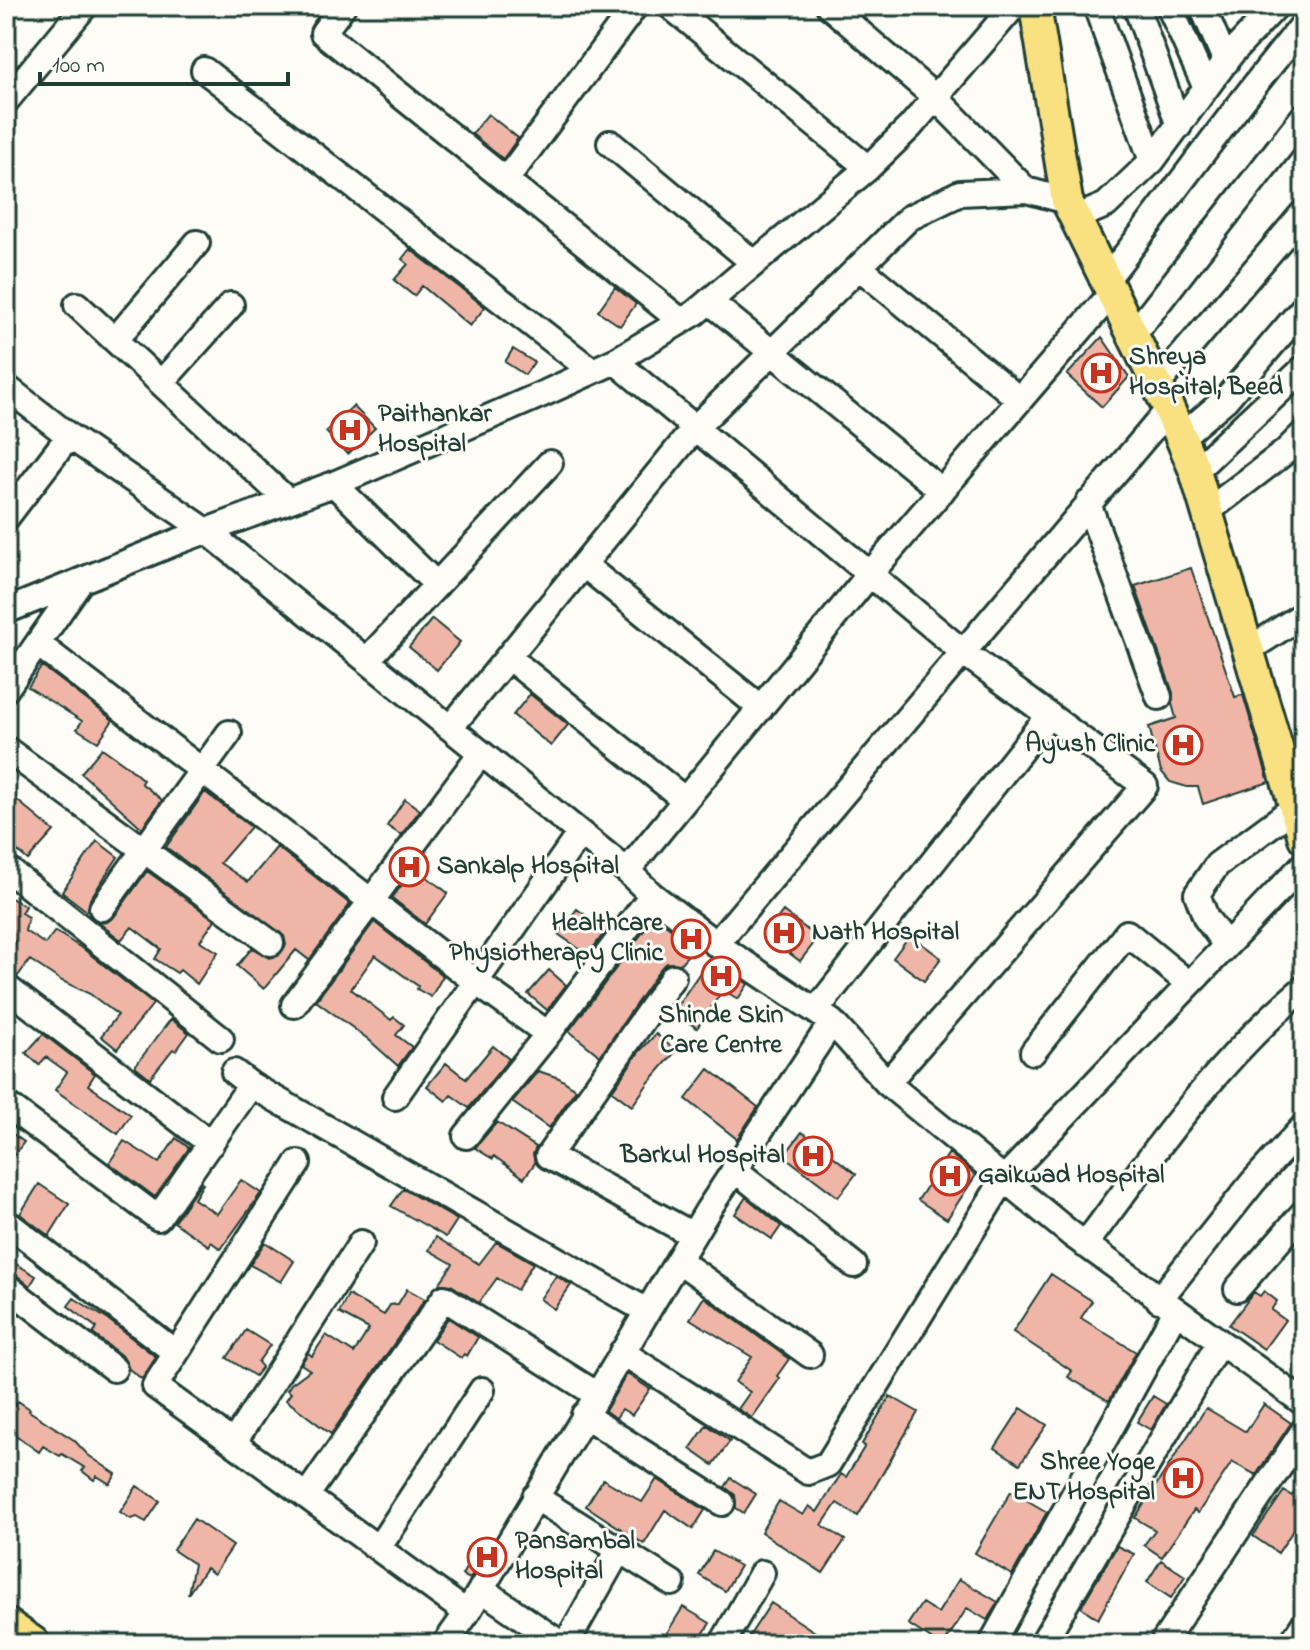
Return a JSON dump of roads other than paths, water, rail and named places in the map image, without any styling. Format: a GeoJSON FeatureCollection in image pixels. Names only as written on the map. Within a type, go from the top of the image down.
{"type":"FeatureCollection","features":[{"type":"Feature","properties":{"kind":"highway"},"geometry":{"type":"LineString","coordinates":[[6,1626],[32,1644]]}},
{"type":"Feature","properties":{"kind":"main road"},"geometry":{"type":"LineString","coordinates":[[1035,6],[1071,209],[1163,397],[1195,471],[1304,838]]}},
{"type":"Feature","properties":{"kind":"street"},"geometry":{"type":"LineString","coordinates":[[6,101],[85,6]]}},
{"type":"Feature","properties":{"kind":"street"},"geometry":{"type":"LineString","coordinates":[[343,6],[323,33],[681,321]]}},
{"type":"Feature","properties":{"kind":"street"},"geometry":{"type":"LineString","coordinates":[[506,180],[635,6]]}},
{"type":"Feature","properties":{"kind":"street"},"geometry":{"type":"LineString","coordinates":[[670,6],[868,168]]}},
{"type":"Feature","properties":{"kind":"street"},"geometry":{"type":"LineString","coordinates":[[829,6],[936,98],[1026,190],[1071,209],[1106,205],[1152,161],[1226,62],[1276,6]]}},
{"type":"Feature","properties":{"kind":"street"},"geometry":{"type":"LineString","coordinates":[[6,611],[334,484],[615,361],[709,301],[868,168],[936,98],[1014,6]]}},
{"type":"Feature","properties":{"kind":"street"},"geometry":{"type":"LineString","coordinates":[[1096,6],[1152,161]]}},
{"type":"Feature","properties":{"kind":"street"},"geometry":{"type":"LineString","coordinates":[[1136,6],[1179,126]]}},
{"type":"Feature","properties":{"kind":"street"},"geometry":{"type":"LineString","coordinates":[[1169,6],[1206,88]]}},
{"type":"Feature","properties":{"kind":"street"},"geometry":{"type":"LineString","coordinates":[[1202,6],[1226,62]]}},
{"type":"Feature","properties":{"kind":"street"},"geometry":{"type":"LineString","coordinates":[[627,871],[870,574],[1020,400],[1109,286],[1247,92],[1304,24]]}},
{"type":"Feature","properties":{"kind":"street"},"geometry":{"type":"LineString","coordinates":[[204,70],[592,371]]}},
{"type":"Feature","properties":{"kind":"street"},"geometry":{"type":"LineString","coordinates":[[1133,335],[1304,116]]}},
{"type":"Feature","properties":{"kind":"street"},"geometry":{"type":"LineString","coordinates":[[610,143],[754,263]]}},
{"type":"Feature","properties":{"kind":"street"},"geometry":{"type":"LineString","coordinates":[[450,728],[694,429],[909,218],[960,193],[1026,190]]}},
{"type":"Feature","properties":{"kind":"street"},"geometry":{"type":"LineString","coordinates":[[716,944],[1088,503],[1163,397],[1304,212]]}},
{"type":"Feature","properties":{"kind":"street"},"geometry":{"type":"LineString","coordinates":[[115,340],[197,243]]}},
{"type":"Feature","properties":{"kind":"street"},"geometry":{"type":"LineString","coordinates":[[859,267],[1020,400]]}},
{"type":"Feature","properties":{"kind":"street"},"geometry":{"type":"LineString","coordinates":[[709,301],[942,491]]}},
{"type":"Feature","properties":{"kind":"street"},"geometry":{"type":"LineString","coordinates":[[77,305],[288,501]]}},
{"type":"Feature","properties":{"kind":"street"},"geometry":{"type":"LineString","coordinates":[[161,383],[231,305]]}},
{"type":"Feature","properties":{"kind":"street"},"geometry":{"type":"LineString","coordinates":[[1180,438],[1226,399],[1304,307]]}},
{"type":"Feature","properties":{"kind":"street"},"geometry":{"type":"LineString","coordinates":[[615,361],[963,652],[1145,786],[887,1083]]}},
{"type":"Feature","properties":{"kind":"street"},"geometry":{"type":"LineString","coordinates":[[1195,471],[1304,368]]}},
{"type":"Feature","properties":{"kind":"street"},"geometry":{"type":"LineString","coordinates":[[6,387],[69,436],[208,532],[627,871],[652,895],[716,944],[824,1015],[887,1083],[1085,1245],[1304,1403]]}},
{"type":"Feature","properties":{"kind":"street"},"geometry":{"type":"LineString","coordinates":[[1208,511],[1285,452],[1304,433]]}},
{"type":"Feature","properties":{"kind":"street"},"geometry":{"type":"LineString","coordinates":[[6,518],[69,436]]}},
{"type":"Feature","properties":{"kind":"street"},"geometry":{"type":"LineString","coordinates":[[367,660],[550,463]]}},
{"type":"Feature","properties":{"kind":"street"},"geometry":{"type":"LineString","coordinates":[[334,484],[437,585]]}},
{"type":"Feature","properties":{"kind":"street"},"geometry":{"type":"LineString","coordinates":[[1088,503],[1159,697]]}},
{"type":"Feature","properties":{"kind":"street"},"geometry":{"type":"LineString","coordinates":[[584,565],[761,708]]}},
{"type":"Feature","properties":{"kind":"street"},"geometry":{"type":"LineString","coordinates":[[6,689],[81,581]]}},
{"type":"Feature","properties":{"kind":"street"},"geometry":{"type":"LineString","coordinates":[[1248,650],[1304,614]]}},
{"type":"Feature","properties":{"kind":"street"},"geometry":{"type":"LineString","coordinates":[[38,644],[371,902],[548,1034]]}},
{"type":"Feature","properties":{"kind":"street"},"geometry":{"type":"LineString","coordinates":[[508,657],[685,800]]}},
{"type":"Feature","properties":{"kind":"street"},"geometry":{"type":"LineString","coordinates":[[445,1644],[467,1613],[824,1015],[1049,715]]}},
{"type":"Feature","properties":{"kind":"street"},"geometry":{"type":"LineString","coordinates":[[102,908],[229,733]]}},
{"type":"Feature","properties":{"kind":"street"},"geometry":{"type":"LineString","coordinates":[[6,749],[271,943]]}},
{"type":"Feature","properties":{"kind":"street"},"geometry":{"type":"LineString","coordinates":[[294,1005],[481,753]]}},
{"type":"Feature","properties":{"kind":"street"},"geometry":{"type":"LineString","coordinates":[[1226,945],[1206,918],[1197,894],[1217,865],[1294,808]]}},
{"type":"Feature","properties":{"kind":"street"},"geometry":{"type":"LineString","coordinates":[[395,1097],[580,833]]}},
{"type":"Feature","properties":{"kind":"street"},"geometry":{"type":"LineString","coordinates":[[622,1352],[808,1472],[828,1464],[1004,1179],[1304,864]]}},
{"type":"Feature","properties":{"kind":"street"},"geometry":{"type":"LineString","coordinates":[[6,868],[221,1039]]}},
{"type":"Feature","properties":{"kind":"street"},"geometry":{"type":"LineString","coordinates":[[466,1136],[548,1034],[652,895]]}},
{"type":"Feature","properties":{"kind":"street"},"geometry":{"type":"LineString","coordinates":[[1033,1052],[1127,933],[1188,983]]}},
{"type":"Feature","properties":{"kind":"street"},"geometry":{"type":"LineString","coordinates":[[673,977],[548,1156],[693,1235]]}},
{"type":"Feature","properties":{"kind":"street"},"geometry":{"type":"LineString","coordinates":[[1085,1245],[1204,1089],[1248,1041],[1304,988]]}},
{"type":"Feature","properties":{"kind":"street"},"geometry":{"type":"LineString","coordinates":[[9,994],[211,1144]]}},
{"type":"Feature","properties":{"kind":"street"},"geometry":{"type":"LineString","coordinates":[[6,1104],[158,1218],[211,1144],[242,1078],[647,1311]]}},
{"type":"Feature","properties":{"kind":"street"},"geometry":{"type":"LineString","coordinates":[[994,1639],[1167,1306],[1253,1182],[1304,1126]]}},
{"type":"Feature","properties":{"kind":"street"},"geometry":{"type":"LineString","coordinates":[[298,1163],[155,1386],[467,1613]]}},
{"type":"Feature","properties":{"kind":"street"},"geometry":{"type":"LineString","coordinates":[[734,1169],[854,1265]]}},
{"type":"Feature","properties":{"kind":"street"},"geometry":{"type":"LineString","coordinates":[[1237,1289],[1304,1212]]}},
{"type":"Feature","properties":{"kind":"street"},"geometry":{"type":"LineString","coordinates":[[6,1222],[176,1353]]}},
{"type":"Feature","properties":{"kind":"street"},"geometry":{"type":"LineString","coordinates":[[234,1442],[361,1243]]}},
{"type":"Feature","properties":{"kind":"street"},"geometry":{"type":"LineString","coordinates":[[678,1260],[810,1355]]}},
{"type":"Feature","properties":{"kind":"street"},"geometry":{"type":"LineString","coordinates":[[6,1286],[114,1369]]}},
{"type":"Feature","properties":{"kind":"street"},"geometry":{"type":"LineString","coordinates":[[307,1495],[444,1298],[722,1503]]}},
{"type":"Feature","properties":{"kind":"street"},"geometry":{"type":"LineString","coordinates":[[1042,1644],[1219,1343]]}},
{"type":"Feature","properties":{"kind":"street"},"geometry":{"type":"LineString","coordinates":[[379,1547],[482,1390]]}},
{"type":"Feature","properties":{"kind":"street"},"geometry":{"type":"LineString","coordinates":[[1162,1644],[1304,1430]]}},
{"type":"Feature","properties":{"kind":"street"},"geometry":{"type":"LineString","coordinates":[[535,1497],[672,1583]]}},
{"type":"Feature","properties":{"kind":"street"},"geometry":{"type":"LineString","coordinates":[[481,1589],[564,1644],[619,1550]]}},
{"type":"Feature","properties":{"kind":"street"},"geometry":{"type":"LineString","coordinates":[[722,1644],[762,1573]]}},
{"type":"Feature","properties":{"kind":"street"},"geometry":{"type":"LineString","coordinates":[[1291,1644],[1304,1624]]}},
{"type":"Feature","properties":{"kind":"place","name":"Shreya Hospital, Beed"},"geometry":{"type":"Point","coordinates":[1101,373]}},
{"type":"Feature","properties":{"kind":"place","name":"Paithankar Hospital"},"geometry":{"type":"Point","coordinates":[350,430]}},
{"type":"Feature","properties":{"kind":"place","name":"Ayush Clinic"},"geometry":{"type":"Point","coordinates":[1183,745]}},
{"type":"Feature","properties":{"kind":"place","name":"Sankalp Hospital"},"geometry":{"type":"Point","coordinates":[409,867]}},
{"type":"Feature","properties":{"kind":"place","name":"Nath Hospital"},"geometry":{"type":"Point","coordinates":[784,933]}},
{"type":"Feature","properties":{"kind":"place","name":"Healthcare Physiotherapy Clinic"},"geometry":{"type":"Point","coordinates":[691,939]}},
{"type":"Feature","properties":{"kind":"place","name":"Shinde Skin Care Centre"},"geometry":{"type":"Point","coordinates":[721,976]}},
{"type":"Feature","properties":{"kind":"place","name":"Barkul Hospital"},"geometry":{"type":"Point","coordinates":[813,1156]}},
{"type":"Feature","properties":{"kind":"place","name":"Gaikwad Hospital"},"geometry":{"type":"Point","coordinates":[950,1176]}},
{"type":"Feature","properties":{"kind":"place","name":"Shree Yoge ENT Hospital"},"geometry":{"type":"Point","coordinates":[1183,1478]}},
{"type":"Feature","properties":{"kind":"place","name":"Pansambal Hospital"},"geometry":{"type":"Point","coordinates":[487,1557]}}]}
